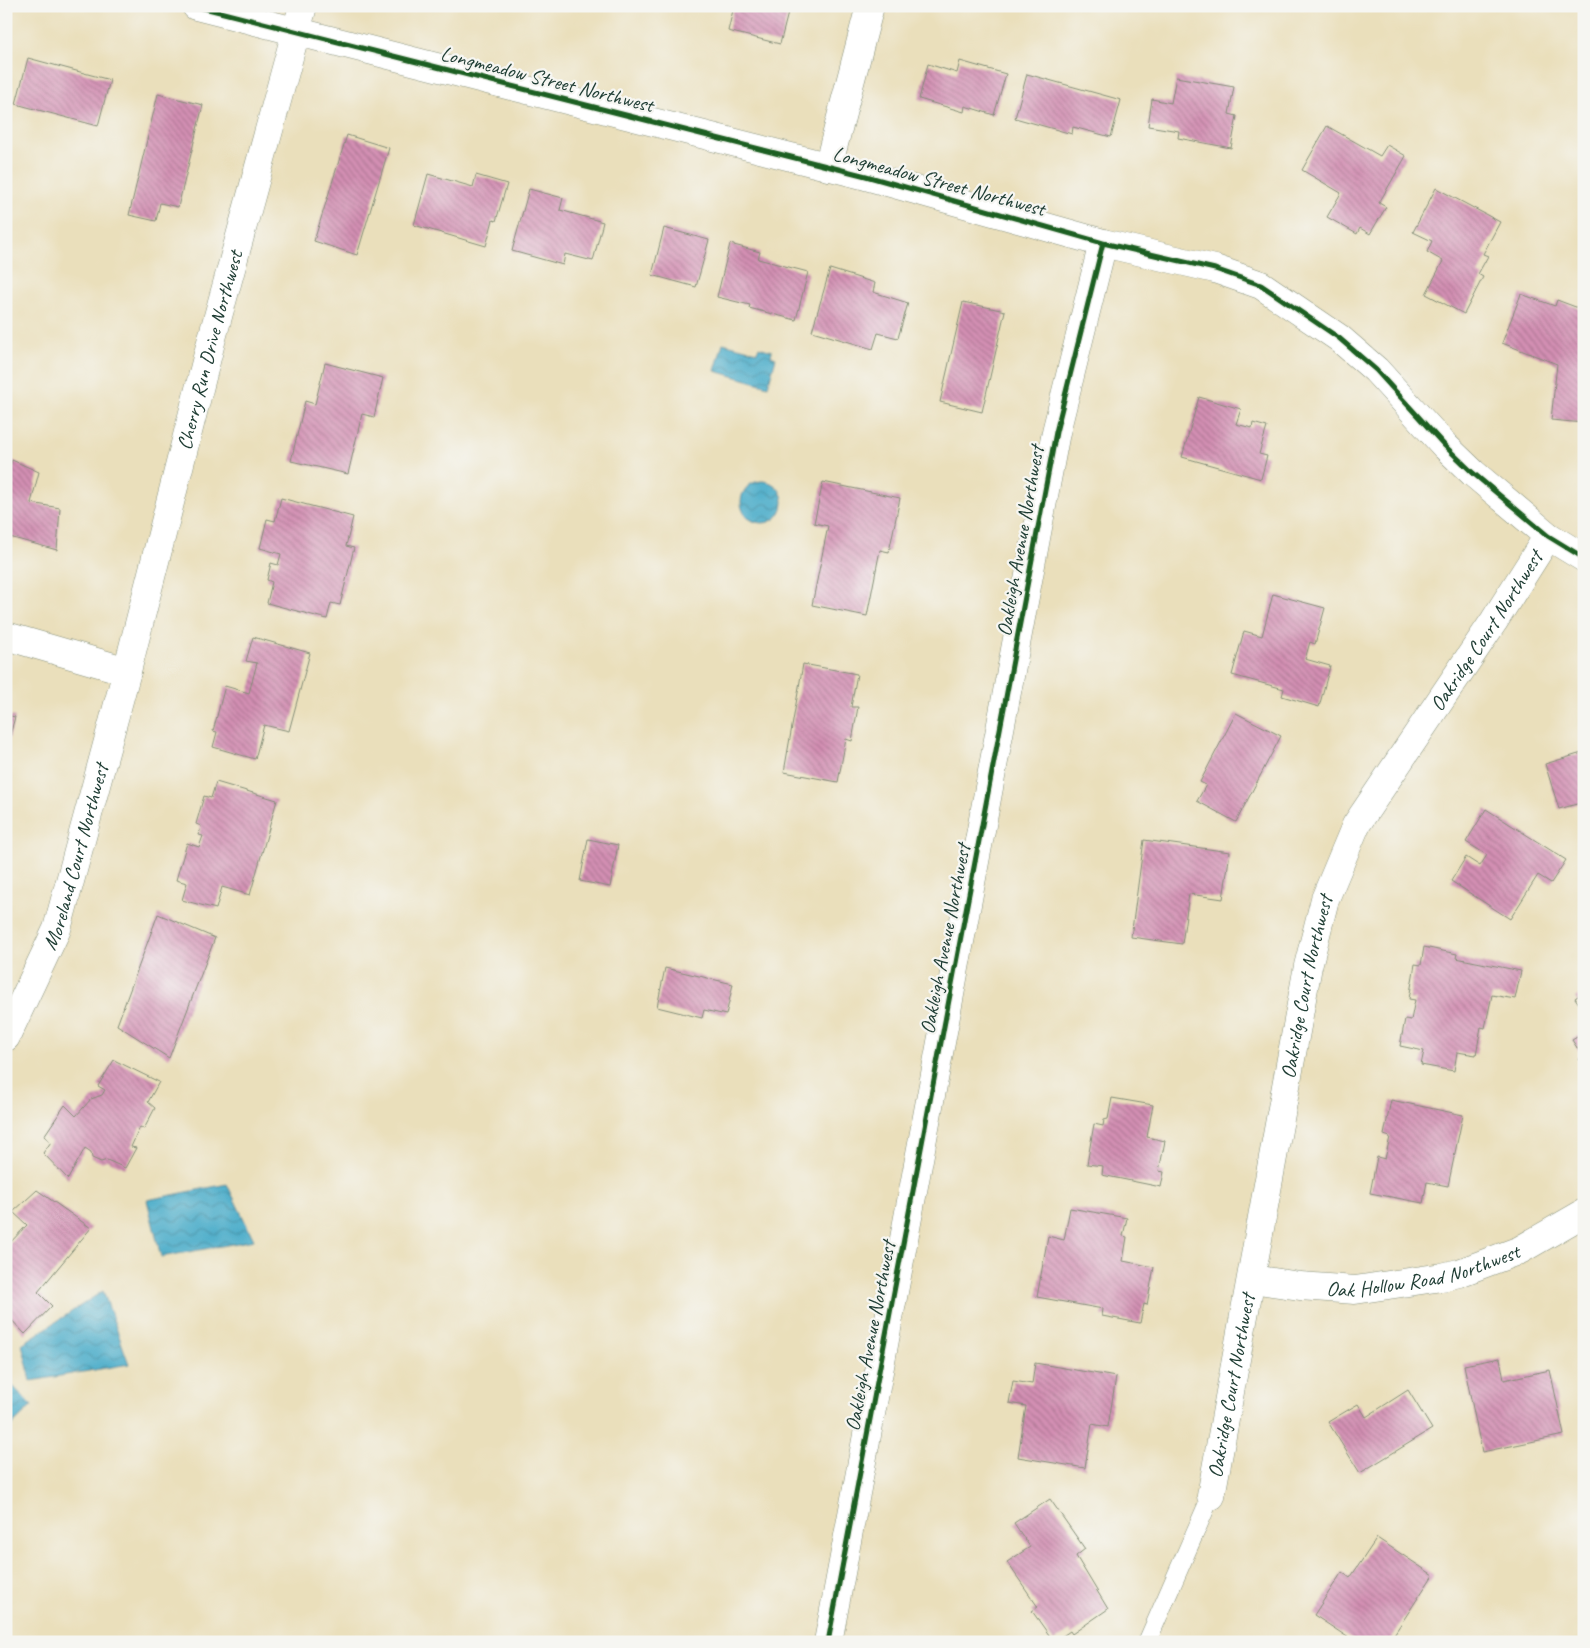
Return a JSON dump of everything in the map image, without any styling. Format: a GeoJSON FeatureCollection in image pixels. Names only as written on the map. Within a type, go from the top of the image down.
{"type":"FeatureCollection","features":[{"type":"Feature","properties":{"kind":"street","name":"Longmeadow Street Northwest"},"geometry":{"type":"LineString","coordinates":[[196,6],[828,167],[1103,243],[1215,269],[1261,285],[1339,338],[1376,370],[1445,446],[1473,473],[1548,536],[1584,558]]}},
{"type":"Feature","properties":{"kind":"street","name":"Cherry Run Drive Northwest"},"geometry":{"type":"LineString","coordinates":[[127,671],[211,342],[303,6]]}},
{"type":"Feature","properties":{"kind":"street"},"geometry":{"type":"LineString","coordinates":[[828,167],[870,6]]}},
{"type":"Feature","properties":{"kind":"street","name":"Oakleigh Avenue Northwest"},"geometry":{"type":"LineString","coordinates":[[828,1642],[1056,432],[1103,243]]}},
{"type":"Feature","properties":{"kind":"street","name":"Oakridge Court Northwest"},"geometry":{"type":"LineString","coordinates":[[1211,1496],[1308,966],[1325,899],[1356,825],[1494,621],[1548,536]]}},
{"type":"Feature","properties":{"kind":"street"},"geometry":{"type":"LineString","coordinates":[[6,636],[127,671]]}},
{"type":"Feature","properties":{"kind":"street","name":"Moreland Court Northwest"},"geometry":{"type":"LineString","coordinates":[[6,1037],[57,929],[127,671]]}},
{"type":"Feature","properties":{"kind":"street","name":"Oak Hollow Road Northwest"},"geometry":{"type":"LineString","coordinates":[[1252,1278],[1300,1286],[1355,1290],[1459,1274],[1520,1250],[1584,1213]]}},
{"type":"Feature","properties":{"kind":"lane"},"geometry":{"type":"LineString","coordinates":[[1147,1642],[1211,1496]]}},
{"type":"Feature","properties":{"kind":"water"},"geometry":{"type":"Polygon","coordinates":[[[723,343],[757,352],[759,347],[772,351],[771,356],[776,358],[768,386],[715,371],[723,343]]]}},
{"type":"Feature","properties":{"kind":"water"},"geometry":{"type":"Polygon","coordinates":[[[762,481],[777,487],[783,502],[777,517],[762,523],[747,517],[741,502],[747,487],[762,481]]]}},
{"type":"Feature","properties":{"kind":"water"},"geometry":{"type":"Polygon","coordinates":[[[227,1184],[254,1240],[161,1257],[147,1200],[227,1184]]]}},
{"type":"Feature","properties":{"kind":"water"},"geometry":{"type":"Polygon","coordinates":[[[103,1291],[129,1364],[31,1381],[22,1344],[103,1291]]]}},
{"type":"Feature","properties":{"kind":"water"},"geometry":{"type":"Polygon","coordinates":[[[6,1379],[32,1406],[6,1431],[6,1379]]]}},
{"type":"Feature","properties":{"kind":"building"},"geometry":{"type":"Polygon","coordinates":[[[734,6],[783,6],[789,9],[780,44],[728,31],[734,6]]]}},
{"type":"Feature","properties":{"kind":"building"},"geometry":{"type":"Polygon","coordinates":[[[28,58],[110,80],[98,126],[16,104],[28,58]]]}},
{"type":"Feature","properties":{"kind":"building"},"geometry":{"type":"Polygon","coordinates":[[[960,61],[1006,74],[994,115],[965,106],[964,112],[919,99],[928,64],[957,73],[960,61]]]}},
{"type":"Feature","properties":{"kind":"building"},"geometry":{"type":"Polygon","coordinates":[[[1027,74],[1121,100],[1111,137],[1073,127],[1072,134],[1015,118],[1027,74]]]}},
{"type":"Feature","properties":{"kind":"building"},"geometry":{"type":"Polygon","coordinates":[[[1176,77],[1234,87],[1229,114],[1237,116],[1231,148],[1178,138],[1179,131],[1148,126],[1152,99],[1171,103],[1176,77]]]}},
{"type":"Feature","properties":{"kind":"building"},"geometry":{"type":"Polygon","coordinates":[[[158,94],[203,105],[178,207],[160,203],[156,221],[129,215],[158,94]]]}},
{"type":"Feature","properties":{"kind":"building"},"geometry":{"type":"Polygon","coordinates":[[[1327,126],[1380,156],[1387,145],[1406,156],[1379,203],[1386,207],[1370,234],[1360,228],[1357,234],[1327,217],[1341,193],[1302,170],[1327,126]]]}},
{"type":"Feature","properties":{"kind":"building"},"geometry":{"type":"Polygon","coordinates":[[[347,135],[389,148],[357,255],[314,241],[347,135]]]}},
{"type":"Feature","properties":{"kind":"building"},"geometry":{"type":"Polygon","coordinates":[[[428,174],[473,187],[476,175],[507,184],[496,221],[493,220],[486,246],[414,225],[428,174]]]}},
{"type":"Feature","properties":{"kind":"building"},"geometry":{"type":"Polygon","coordinates":[[[1436,188],[1500,222],[1483,254],[1488,256],[1478,274],[1483,277],[1464,314],[1426,294],[1443,261],[1427,252],[1432,241],[1413,232],[1436,188]]]}},
{"type":"Feature","properties":{"kind":"building"},"geometry":{"type":"Polygon","coordinates":[[[529,189],[563,198],[560,210],[603,222],[593,261],[565,254],[563,265],[512,251],[529,189]]]}},
{"type":"Feature","properties":{"kind":"building"},"geometry":{"type":"Polygon","coordinates":[[[664,228],[709,240],[696,287],[652,275],[664,228]]]}},
{"type":"Feature","properties":{"kind":"building"},"geometry":{"type":"Polygon","coordinates":[[[730,244],[760,252],[758,259],[808,272],[796,320],[749,308],[750,305],[717,297],[730,244]]]}},
{"type":"Feature","properties":{"kind":"building"},"geometry":{"type":"Polygon","coordinates":[[[830,269],[875,283],[873,292],[908,303],[898,338],[878,333],[873,349],[812,331],[830,269]]]}},
{"type":"Feature","properties":{"kind":"building"},"geometry":{"type":"Polygon","coordinates":[[[1521,294],[1555,306],[1557,300],[1581,309],[1578,316],[1584,318],[1584,423],[1551,420],[1557,364],[1502,343],[1521,294]]]}},
{"type":"Feature","properties":{"kind":"building"},"geometry":{"type":"Polygon","coordinates":[[[963,302],[1005,311],[982,412],[940,402],[963,302]]]}},
{"type":"Feature","properties":{"kind":"building"},"geometry":{"type":"Polygon","coordinates":[[[325,363],[383,378],[374,417],[362,414],[348,474],[291,461],[305,401],[315,404],[325,363]]]}},
{"type":"Feature","properties":{"kind":"building"},"geometry":{"type":"Polygon","coordinates":[[[1199,397],[1241,409],[1236,424],[1252,428],[1253,423],[1267,427],[1259,454],[1267,456],[1261,479],[1182,457],[1199,397]]]}},
{"type":"Feature","properties":{"kind":"building"},"geometry":{"type":"Polygon","coordinates":[[[12,460],[39,472],[31,503],[60,508],[57,550],[6,536],[6,475],[12,460]]]}},
{"type":"Feature","properties":{"kind":"building"},"geometry":{"type":"Polygon","coordinates":[[[823,482],[900,498],[889,552],[880,550],[867,616],[812,605],[828,526],[814,523],[823,482]]]}},
{"type":"Feature","properties":{"kind":"building"},"geometry":{"type":"Polygon","coordinates":[[[281,498],[353,517],[346,546],[354,548],[340,605],[331,603],[327,619],[267,603],[272,582],[267,580],[271,563],[278,565],[281,554],[260,548],[267,519],[275,521],[281,498]]]}},
{"type":"Feature","properties":{"kind":"building"},"geometry":{"type":"Polygon","coordinates":[[[1273,594],[1325,608],[1315,644],[1310,642],[1305,659],[1330,666],[1319,707],[1282,696],[1284,689],[1232,675],[1244,631],[1262,636],[1273,594]]]}},
{"type":"Feature","properties":{"kind":"building"},"geometry":{"type":"Polygon","coordinates":[[[253,637],[310,653],[289,731],[264,725],[255,759],[213,747],[217,732],[213,731],[225,686],[249,693],[257,663],[246,661],[253,637]]]}},
{"type":"Feature","properties":{"kind":"building"},"geometry":{"type":"Polygon","coordinates":[[[803,664],[857,674],[851,707],[858,707],[852,741],[846,739],[838,782],[784,772],[803,664]]]}},
{"type":"Feature","properties":{"kind":"building"},"geometry":{"type":"Polygon","coordinates":[[[1236,713],[1281,736],[1236,822],[1197,801],[1206,785],[1200,782],[1236,713]]]}},
{"type":"Feature","properties":{"kind":"building"},"geometry":{"type":"Polygon","coordinates":[[[6,715],[15,717],[7,746],[6,746],[6,715]]]}},
{"type":"Feature","properties":{"kind":"building"},"geometry":{"type":"Polygon","coordinates":[[[1582,753],[1584,756],[1584,802],[1559,809],[1545,764],[1582,753]]]}},
{"type":"Feature","properties":{"kind":"building"},"geometry":{"type":"Polygon","coordinates":[[[216,782],[277,800],[250,895],[222,887],[216,909],[182,900],[187,883],[176,880],[187,843],[199,847],[203,836],[199,835],[201,826],[196,824],[204,796],[211,798],[216,782]]]}},
{"type":"Feature","properties":{"kind":"building"},"geometry":{"type":"Polygon","coordinates":[[[1486,809],[1566,860],[1551,883],[1538,875],[1510,919],[1451,881],[1466,857],[1480,866],[1487,855],[1466,842],[1486,809]]]}},
{"type":"Feature","properties":{"kind":"building"},"geometry":{"type":"Polygon","coordinates":[[[588,839],[618,845],[610,887],[580,881],[588,839]]]}},
{"type":"Feature","properties":{"kind":"building"},"geometry":{"type":"Polygon","coordinates":[[[1144,840],[1230,852],[1223,899],[1189,894],[1182,944],[1131,937],[1144,840]]]}},
{"type":"Feature","properties":{"kind":"building"},"geometry":{"type":"Polygon","coordinates":[[[158,914],[215,938],[169,1058],[117,1025],[158,914]]]}},
{"type":"Feature","properties":{"kind":"building"},"geometry":{"type":"Polygon","coordinates":[[[1424,947],[1457,954],[1456,958],[1521,971],[1515,999],[1492,995],[1485,1028],[1481,1027],[1476,1055],[1457,1052],[1454,1071],[1421,1065],[1424,1051],[1400,1046],[1405,1019],[1411,1020],[1415,1000],[1409,999],[1415,964],[1421,965],[1424,947]]]}},
{"type":"Feature","properties":{"kind":"building"},"geometry":{"type":"Polygon","coordinates":[[[665,968],[733,984],[726,1015],[704,1010],[702,1018],[657,1007],[665,968]]]}},
{"type":"Feature","properties":{"kind":"building"},"geometry":{"type":"Polygon","coordinates":[[[1584,992],[1584,1011],[1575,998],[1584,992]]]}},
{"type":"Feature","properties":{"kind":"building"},"geometry":{"type":"Polygon","coordinates":[[[1584,1033],[1584,1066],[1579,1059],[1583,1057],[1572,1040],[1584,1033]]]}},
{"type":"Feature","properties":{"kind":"building"},"geometry":{"type":"Polygon","coordinates":[[[114,1060],[159,1082],[148,1102],[155,1108],[144,1129],[140,1127],[131,1147],[136,1148],[125,1168],[107,1160],[101,1162],[92,1158],[91,1152],[85,1148],[68,1179],[43,1153],[51,1142],[44,1136],[65,1105],[76,1116],[91,1099],[102,1095],[105,1090],[98,1086],[114,1060]]]}},
{"type":"Feature","properties":{"kind":"building"},"geometry":{"type":"Polygon","coordinates":[[[1112,1098],[1153,1105],[1147,1137],[1165,1141],[1159,1171],[1164,1172],[1161,1187],[1102,1175],[1103,1166],[1087,1164],[1094,1124],[1103,1126],[1104,1120],[1108,1119],[1112,1098]]]}},
{"type":"Feature","properties":{"kind":"building"},"geometry":{"type":"Polygon","coordinates":[[[1391,1100],[1463,1115],[1448,1186],[1427,1182],[1423,1203],[1370,1193],[1377,1157],[1385,1159],[1390,1137],[1384,1135],[1391,1100]]]}},
{"type":"Feature","properties":{"kind":"building"},"geometry":{"type":"Polygon","coordinates":[[[37,1190],[91,1228],[38,1292],[52,1306],[25,1334],[6,1314],[6,1247],[27,1225],[13,1212],[37,1190]]]}},
{"type":"Feature","properties":{"kind":"building"},"geometry":{"type":"Polygon","coordinates":[[[1070,1208],[1127,1218],[1123,1236],[1127,1237],[1123,1261],[1154,1267],[1147,1305],[1144,1304],[1140,1323],[1102,1316],[1103,1309],[1037,1297],[1048,1236],[1064,1240],[1070,1208]]]}},
{"type":"Feature","properties":{"kind":"building"},"geometry":{"type":"Polygon","coordinates":[[[1500,1358],[1504,1380],[1550,1370],[1564,1435],[1482,1452],[1464,1365],[1500,1358]]]}},
{"type":"Feature","properties":{"kind":"building"},"geometry":{"type":"Polygon","coordinates":[[[1035,1363],[1116,1377],[1108,1427],[1092,1424],[1085,1468],[1018,1457],[1026,1406],[1009,1403],[1013,1381],[1032,1384],[1035,1363]]]}},
{"type":"Feature","properties":{"kind":"building"},"geometry":{"type":"Polygon","coordinates":[[[1408,1390],[1432,1429],[1360,1473],[1328,1422],[1358,1404],[1366,1417],[1408,1390]]]}},
{"type":"Feature","properties":{"kind":"building"},"geometry":{"type":"Polygon","coordinates":[[[1050,1499],[1085,1549],[1076,1556],[1108,1609],[1072,1634],[1070,1631],[1054,1642],[1032,1611],[1038,1607],[1007,1562],[1030,1547],[1014,1523],[1050,1499]]]}},
{"type":"Feature","properties":{"kind":"building"},"geometry":{"type":"Polygon","coordinates":[[[1377,1538],[1433,1575],[1389,1642],[1355,1642],[1314,1615],[1342,1572],[1350,1578],[1377,1538]]]}},
{"type":"Feature","properties":{"kind":"cycle path"},"geometry":{"type":"LineString","coordinates":[[196,6],[866,176],[1103,243],[1215,269],[1261,285],[1339,338],[1376,370],[1445,446],[1473,473],[1548,536],[1584,558]]}},
{"type":"Feature","properties":{"kind":"cycle path"},"geometry":{"type":"LineString","coordinates":[[828,1642],[1056,432],[1103,243]]}}]}
